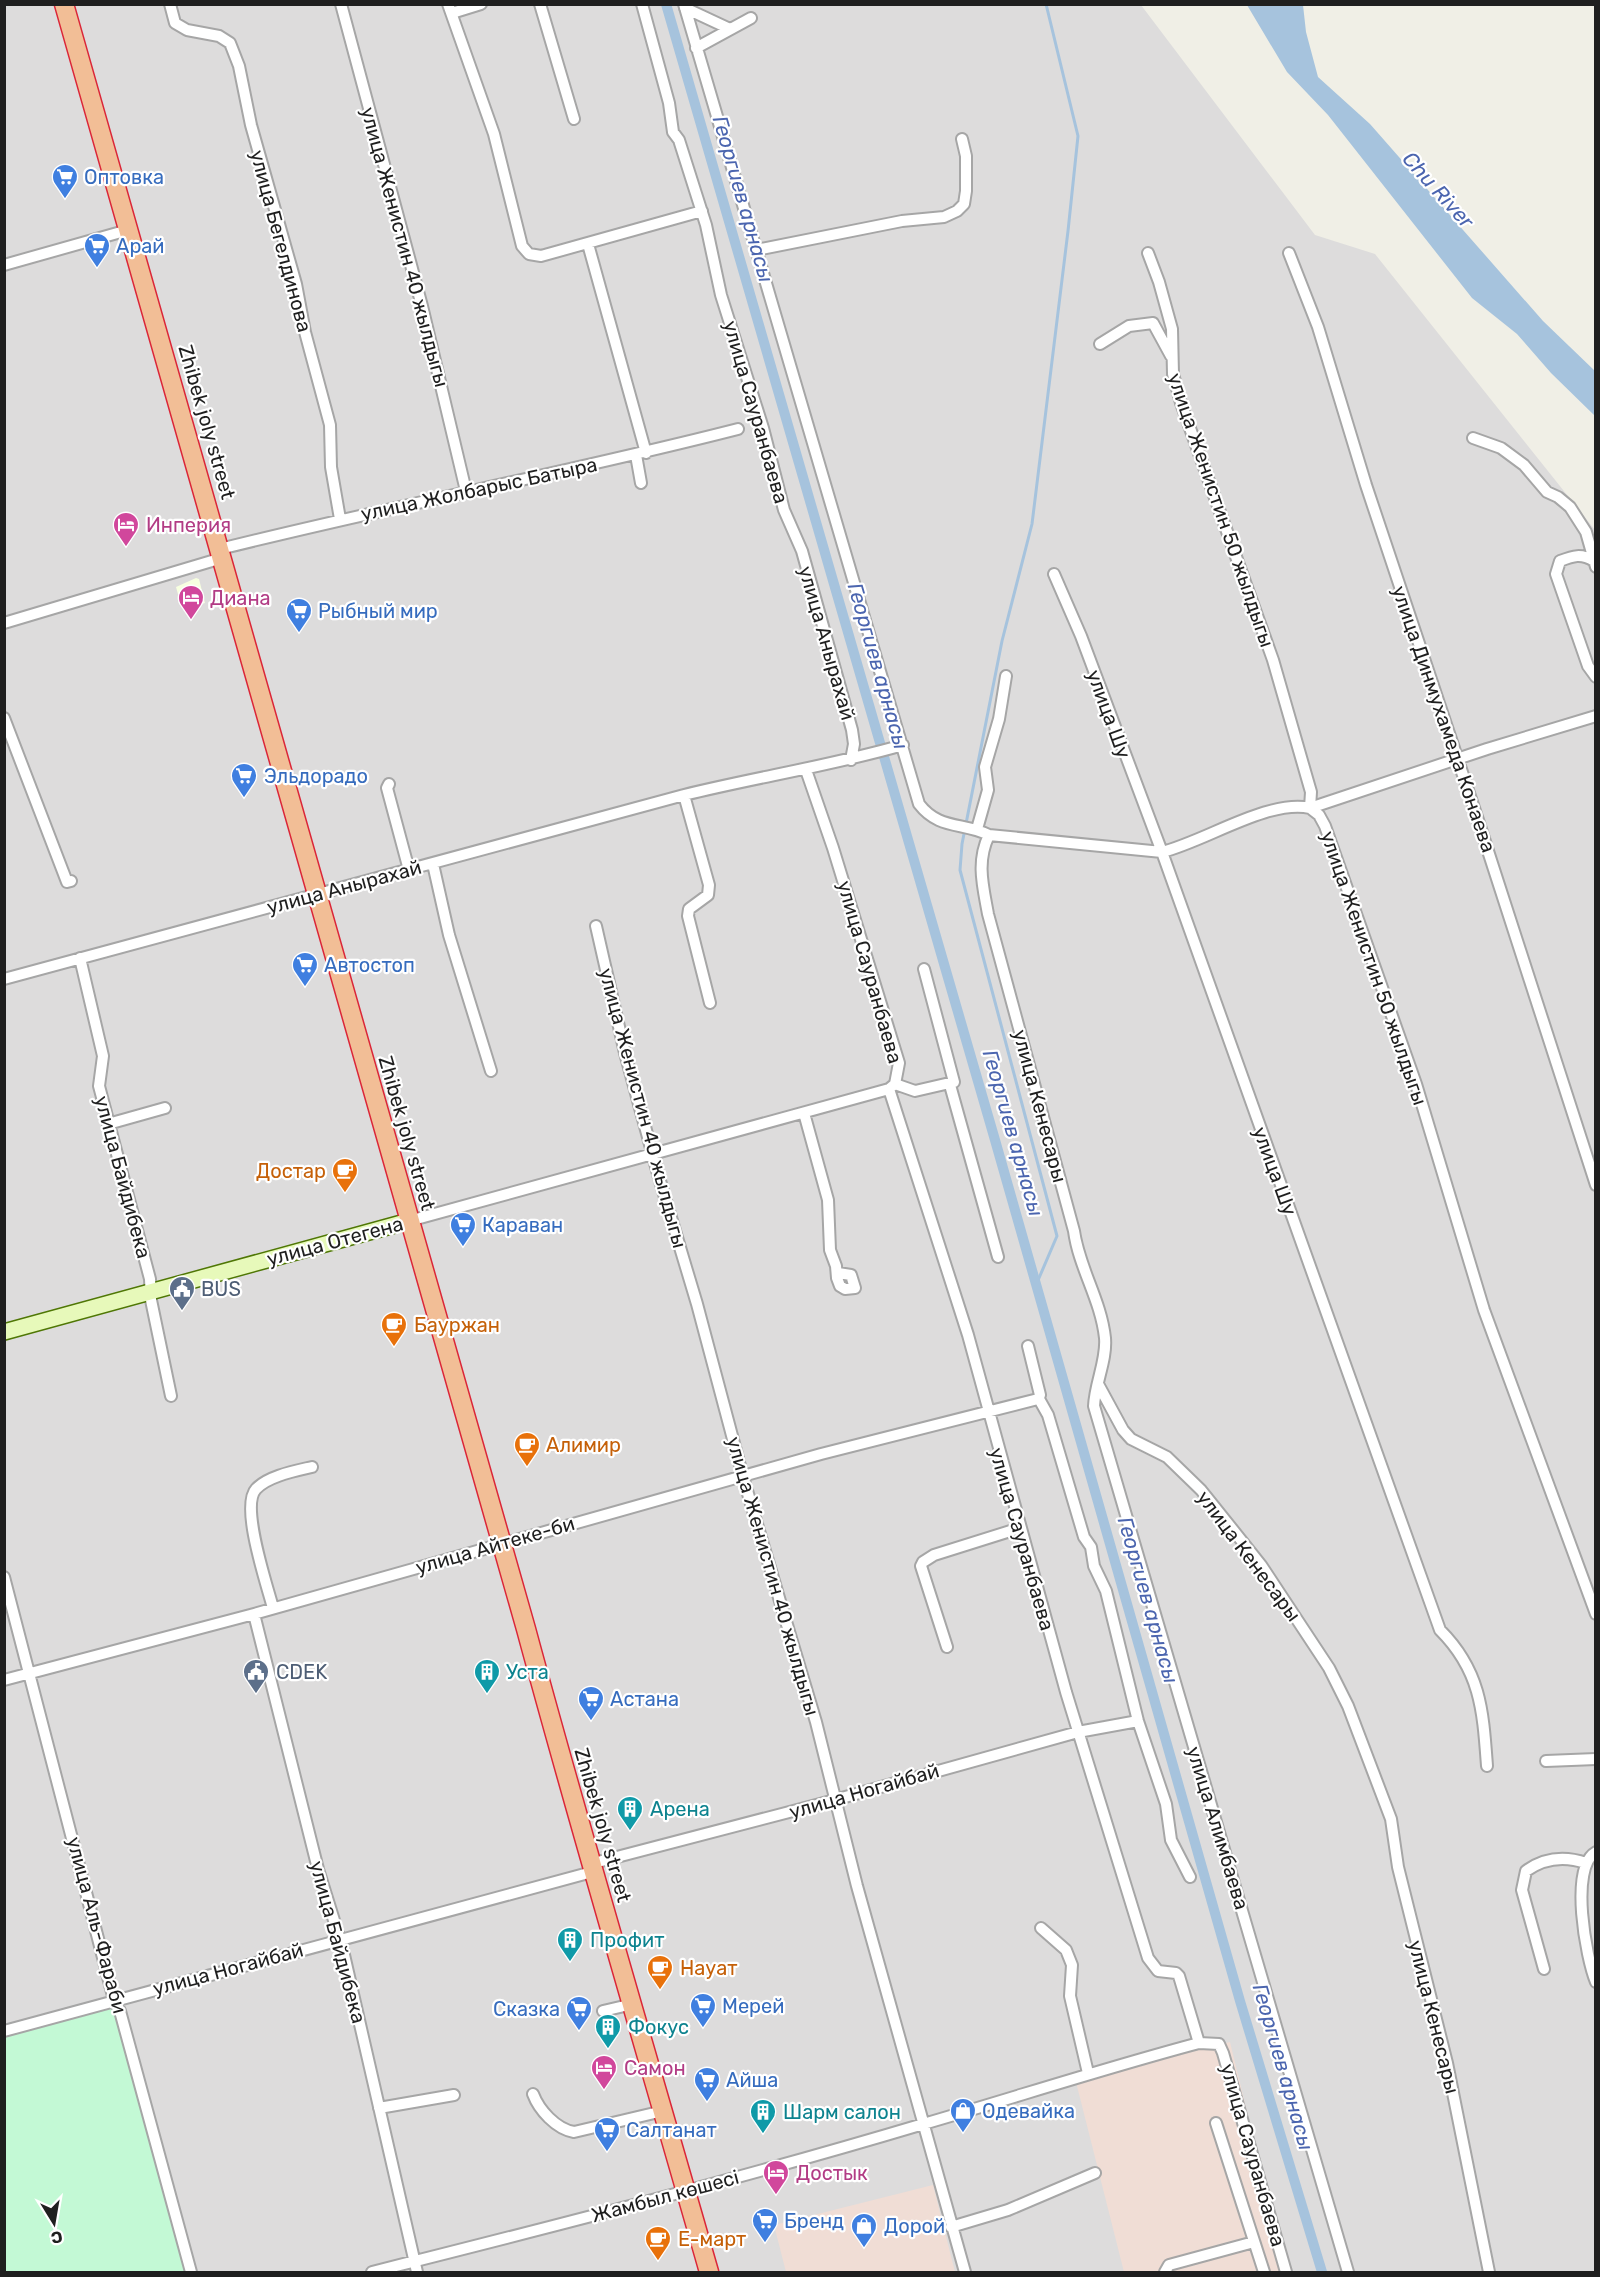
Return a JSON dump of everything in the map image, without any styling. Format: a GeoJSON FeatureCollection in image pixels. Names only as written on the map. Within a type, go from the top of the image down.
{"type":"FeatureCollection","features":[{"type":"Feature","properties":{"kind":"highway","name":"Zhibek joly street"},"geometry":{"type":"LineString","coordinates":[[64,4],[502,1543],[591,1868],[633,2004],[709,2272]]}},
{"type":"Feature","properties":{"kind":"main road","name":"улица Отегена"},"geometry":{"type":"LineString","coordinates":[[4,1332],[409,1221]]}},
{"type":"Feature","properties":{"kind":"street","name":"улица Бегелдинова"},"geometry":{"type":"LineString","coordinates":[[170,4],[175,23],[187,30],[207,32],[230,43],[239,66],[251,125],[296,284],[305,332],[330,425],[331,467],[340,519]]}},
{"type":"Feature","properties":{"kind":"street","name":"улица Женистин 40 жылдыгы"},"geometry":{"type":"LineString","coordinates":[[341,4],[422,306],[466,490]]}},
{"type":"Feature","properties":{"kind":"street"},"geometry":{"type":"LineString","coordinates":[[481,4],[450,9],[494,134],[522,246],[529,254],[541,256],[702,211]]}},
{"type":"Feature","properties":{"kind":"street"},"geometry":{"type":"LineString","coordinates":[[540,4],[574,119]]}},
{"type":"Feature","properties":{"kind":"street","name":"улица Сауранбаева"},"geometry":{"type":"LineString","coordinates":[[642,4],[669,103],[673,132],[679,140],[702,211],[721,295],[791,529]]}},
{"type":"Feature","properties":{"kind":"street"},"geometry":{"type":"LineString","coordinates":[[685,6],[730,29]]}},
{"type":"Feature","properties":{"kind":"street"},"geometry":{"type":"LineString","coordinates":[[685,6],[919,804],[929,818],[989,835],[1162,852],[1183,847],[1280,807],[1310,808],[1596,716]]}},
{"type":"Feature","properties":{"kind":"street"},"geometry":{"type":"LineString","coordinates":[[696,48],[751,18]]}},
{"type":"Feature","properties":{"kind":"street"},"geometry":{"type":"LineString","coordinates":[[756,250],[902,220],[944,217],[957,212],[964,204],[966,191],[966,156],[962,139]]}},
{"type":"Feature","properties":{"kind":"street"},"geometry":{"type":"LineString","coordinates":[[4,265],[128,230]]}},
{"type":"Feature","properties":{"kind":"street"},"geometry":{"type":"LineString","coordinates":[[588,244],[641,454],[641,483]]}},
{"type":"Feature","properties":{"kind":"street","name":"улица Женистин 50 жылдыгы"},"geometry":{"type":"LineString","coordinates":[[1148,253],[1160,282],[1172,329],[1174,343],[1171,356],[1181,403],[1273,660],[1311,792],[1310,808],[1319,815],[1325,826],[1416,1084],[1484,1310],[1596,1614]]}},
{"type":"Feature","properties":{"kind":"street","name":"улица Динмухамеда Конаева"},"geometry":{"type":"LineString","coordinates":[[1289,253],[1318,327],[1369,495],[1596,1185]]}},
{"type":"Feature","properties":{"kind":"street"},"geometry":{"type":"LineString","coordinates":[[1100,344],[1129,326],[1153,323],[1171,356]]}},
{"type":"Feature","properties":{"kind":"street","name":"улица Жолбарыс Батыра"},"geometry":{"type":"LineString","coordinates":[[4,623],[221,553],[340,519],[641,454],[738,429]]}},
{"type":"Feature","properties":{"kind":"street"},"geometry":{"type":"LineString","coordinates":[[1473,438],[1501,448],[1524,465],[1547,492],[1558,496],[1569,507],[1586,532],[1595,564]]}},
{"type":"Feature","properties":{"kind":"street","name":"улица Анырахай"},"geometry":{"type":"LineString","coordinates":[[4,979],[684,795],[762,776],[807,771],[855,759],[852,730],[802,551],[791,529]]}},
{"type":"Feature","properties":{"kind":"street"},"geometry":{"type":"LineString","coordinates":[[1595,564],[1587,556],[1572,556],[1560,561],[1556,574],[1588,666],[1596,676]]}},
{"type":"Feature","properties":{"kind":"street","name":"улица Шу"},"geometry":{"type":"LineString","coordinates":[[1054,574],[1082,636],[1162,852],[1440,1630],[1466,1659],[1476,1687],[1484,1724],[1487,1766]]}},
{"type":"Feature","properties":{"kind":"street"},"geometry":{"type":"LineString","coordinates":[[977,830],[988,790],[985,767],[999,719],[1006,676]]}},
{"type":"Feature","properties":{"kind":"street"},"geometry":{"type":"LineString","coordinates":[[4,718],[67,882],[71,881]]}},
{"type":"Feature","properties":{"kind":"street"},"geometry":{"type":"LineString","coordinates":[[855,759],[903,745]]}},
{"type":"Feature","properties":{"kind":"street","name":"улица Сауранбаева"},"geometry":{"type":"LineString","coordinates":[[807,771],[899,1063],[892,1086],[968,1335],[987,1411],[1078,1732],[1148,1958],[1158,1971],[1176,1973],[1179,1976],[1199,2043],[1219,2044],[1223,2053],[1286,2272]]}},
{"type":"Feature","properties":{"kind":"street"},"geometry":{"type":"LineString","coordinates":[[388,784],[387,788],[409,870]]}},
{"type":"Feature","properties":{"kind":"street"},"geometry":{"type":"LineString","coordinates":[[684,795],[710,885],[708,895],[694,903],[689,909],[688,916],[710,1003]]}},
{"type":"Feature","properties":{"kind":"street","name":"улица Кенесары"},"geometry":{"type":"LineString","coordinates":[[989,835],[982,849],[980,864],[988,914],[1065,1197],[1076,1252],[1102,1319],[1105,1340],[1098,1384],[1123,1430],[1131,1439],[1167,1457],[1201,1490],[1261,1564],[1329,1668],[1348,1706],[1391,1819],[1398,1867],[1447,2063],[1490,2272]]}},
{"type":"Feature","properties":{"kind":"street"},"geometry":{"type":"LineString","coordinates":[[433,864],[449,935],[491,1071]]}},
{"type":"Feature","properties":{"kind":"street","name":"улица Женистин 40 жылдыгы"},"geometry":{"type":"LineString","coordinates":[[596,926],[625,1053],[743,1477],[816,1722],[857,1886],[902,2043],[922,2125],[965,2272]]}},
{"type":"Feature","properties":{"kind":"street","name":"улица Байдибека"},"geometry":{"type":"LineString","coordinates":[[80,958],[103,1056],[99,1086],[152,1290],[171,1396]]}},
{"type":"Feature","properties":{"kind":"street"},"geometry":{"type":"LineString","coordinates":[[892,1086],[915,1091],[954,1082],[924,969]]}},
{"type":"Feature","properties":{"kind":"street"},"geometry":{"type":"LineString","coordinates":[[950,1084],[998,1257]]}},
{"type":"Feature","properties":{"kind":"street","name":"улица Отегена"},"geometry":{"type":"LineString","coordinates":[[409,1221],[804,1113],[892,1086]]}},
{"type":"Feature","properties":{"kind":"street"},"geometry":{"type":"LineString","coordinates":[[108,1124],[165,1108]]}},
{"type":"Feature","properties":{"kind":"street"},"geometry":{"type":"LineString","coordinates":[[804,1113],[828,1200],[830,1250],[838,1273]]}},
{"type":"Feature","properties":{"kind":"street"},"geometry":{"type":"LineString","coordinates":[[1028,1346],[1039,1399],[1048,1415],[1084,1537],[1091,1547],[1094,1566],[1106,1591],[1138,1721],[1166,1804],[1171,1840],[1190,1877]]}},
{"type":"Feature","properties":{"kind":"street","name":"улица Алимбаева"},"geometry":{"type":"LineString","coordinates":[[1098,1384],[1094,1406],[1348,2272]]}},
{"type":"Feature","properties":{"kind":"street","name":"улица Айтеке-би"},"geometry":{"type":"LineString","coordinates":[[4,1680],[254,1614],[743,1477],[1039,1399]]}},
{"type":"Feature","properties":{"kind":"street"},"geometry":{"type":"LineString","coordinates":[[273,1608],[250,1513],[252,1495],[256,1489],[272,1480],[312,1467]]}},
{"type":"Feature","properties":{"kind":"street"},"geometry":{"type":"LineString","coordinates":[[946,1647],[921,1566],[923,1562],[934,1555],[1020,1528]]}},
{"type":"Feature","properties":{"kind":"street","name":"улица Аль-Фараби"},"geometry":{"type":"LineString","coordinates":[[4,1577],[114,2000],[120,2011],[191,2272]]}},
{"type":"Feature","properties":{"kind":"street","name":"улица Байдибека"},"geometry":{"type":"LineString","coordinates":[[254,1614],[318,1869],[339,1939],[415,2267]]}},
{"type":"Feature","properties":{"kind":"street","name":"улица Ногайбай"},"geometry":{"type":"LineString","coordinates":[[4,2031],[1078,1732],[1138,1721]]}},
{"type":"Feature","properties":{"kind":"street"},"geometry":{"type":"LineString","coordinates":[[1546,1761],[1596,1759]]}},
{"type":"Feature","properties":{"kind":"street"},"geometry":{"type":"LineString","coordinates":[[1596,1852],[1586,1863],[1584,1869],[1583,1936],[1596,1982]]}},
{"type":"Feature","properties":{"kind":"street"},"geometry":{"type":"LineString","coordinates":[[1544,1969],[1522,1890],[1526,1870],[1538,1862],[1558,1859],[1586,1863]]}},
{"type":"Feature","properties":{"kind":"street"},"geometry":{"type":"LineString","coordinates":[[1041,1928],[1066,1950],[1072,1965],[1070,1996],[1088,2073]]}},
{"type":"Feature","properties":{"kind":"street"},"geometry":{"type":"LineString","coordinates":[[603,2011],[633,2004]]}},
{"type":"Feature","properties":{"kind":"street","name":"Жамбыл көшесі"},"geometry":{"type":"LineString","coordinates":[[372,2272],[415,2267],[686,2192],[922,2125],[1088,2073],[1199,2043]]}},
{"type":"Feature","properties":{"kind":"street"},"geometry":{"type":"LineString","coordinates":[[533,2094],[543,2112],[568,2131],[583,2131],[663,2111]]}},
{"type":"Feature","properties":{"kind":"street"},"geometry":{"type":"LineString","coordinates":[[379,2108],[454,2095]]}},
{"type":"Feature","properties":{"kind":"street"},"geometry":{"type":"LineString","coordinates":[[1216,2123],[1264,2272]]}},
{"type":"Feature","properties":{"kind":"street"},"geometry":{"type":"LineString","coordinates":[[951,2227],[1008,2210],[1095,2173]]}},
{"type":"Feature","properties":{"kind":"street"},"geometry":{"type":"LineString","coordinates":[[1165,2272],[1169,2265],[1254,2242]]}},
{"type":"Feature","properties":{"kind":"shaded area"},"geometry":{"type":"Polygon","coordinates":[[[5,5],[1141,5],[1315,235],[1375,254],[1595,530],[1595,2272],[5,2272],[5,5]]]}},
{"type":"Feature","properties":{"kind":"shaded area"},"geometry":{"type":"Polygon","coordinates":[[[196,578],[199,579],[205,603],[195,606],[194,601],[181,605],[176,587],[196,578]]]}},
{"type":"Feature","properties":{"kind":"shaded area"},"geometry":{"type":"Polygon","coordinates":[[[1230,2042],[1286,2272],[1124,2272],[1077,2086],[1079,2078],[1230,2042]]]}},
{"type":"Feature","properties":{"kind":"shaded area","name":"Дорой"},"geometry":{"type":"Polygon","coordinates":[[[933,2185],[955,2272],[786,2272],[774,2225],[933,2185]]]}},
{"type":"Feature","properties":{"kind":"green space"},"geometry":{"type":"Polygon","coordinates":[[[114,2005],[187,2272],[5,2272],[5,2036],[114,2005]]]}},
{"type":"Feature","properties":{"kind":"water"},"geometry":{"type":"Polygon","coordinates":[[[1247,5],[1303,5],[1306,32],[1318,77],[1370,124],[1543,321],[1595,371],[1595,416],[1551,373],[1517,334],[1472,298],[1328,115],[1287,72],[1247,5]]]}},
{"type":"Feature","properties":{"kind":"waterway","name":"Георгиев арнасы"},"geometry":{"type":"LineString","coordinates":[[666,4],[995,1140],[1240,2001],[1322,2272]]}},
{"type":"Feature","properties":{"kind":"waterway"},"geometry":{"type":"LineString","coordinates":[[1036,1285],[1057,1236],[960,870],[962,844],[1002,641],[1032,524],[1078,136],[1046,4]]}},
{"type":"Feature","properties":{"kind":"place","name":"Оптовка"},"geometry":{"type":"Point","coordinates":[65,200]}},
{"type":"Feature","properties":{"kind":"place","name":"Арай"},"geometry":{"type":"Point","coordinates":[97,269]}},
{"type":"Feature","properties":{"kind":"place","name":"Инперия"},"geometry":{"type":"Point","coordinates":[126,548]}},
{"type":"Feature","properties":{"kind":"place","name":"Диана"},"geometry":{"type":"Point","coordinates":[191,621]}},
{"type":"Feature","properties":{"kind":"place","name":"Рыбный мир"},"geometry":{"type":"Point","coordinates":[299,634]}},
{"type":"Feature","properties":{"kind":"place","name":"Эльдорадо"},"geometry":{"type":"Point","coordinates":[244,799]}},
{"type":"Feature","properties":{"kind":"place","name":"Автостоп"},"geometry":{"type":"Point","coordinates":[305,988]}},
{"type":"Feature","properties":{"kind":"place","name":"Достар"},"geometry":{"type":"Point","coordinates":[345,1194]}},
{"type":"Feature","properties":{"kind":"place","name":"Караван"},"geometry":{"type":"Point","coordinates":[463,1248]}},
{"type":"Feature","properties":{"kind":"place","name":"BUS"},"geometry":{"type":"Point","coordinates":[182,1312]}},
{"type":"Feature","properties":{"kind":"place","name":"Бауржан"},"geometry":{"type":"Point","coordinates":[394,1348]}},
{"type":"Feature","properties":{"kind":"place","name":"Алимир"},"geometry":{"type":"Point","coordinates":[527,1468]}},
{"type":"Feature","properties":{"kind":"place","name":"CDEK"},"geometry":{"type":"Point","coordinates":[256,1695]}},
{"type":"Feature","properties":{"kind":"place","name":"Уста"},"geometry":{"type":"Point","coordinates":[487,1695]}},
{"type":"Feature","properties":{"kind":"place","name":"Астана"},"geometry":{"type":"Point","coordinates":[591,1722]}},
{"type":"Feature","properties":{"kind":"place","name":"Арена"},"geometry":{"type":"Point","coordinates":[630,1832]}},
{"type":"Feature","properties":{"kind":"place","name":"Профит"},"geometry":{"type":"Point","coordinates":[570,1963]}},
{"type":"Feature","properties":{"kind":"place","name":"Науат"},"geometry":{"type":"Point","coordinates":[660,1991]}},
{"type":"Feature","properties":{"kind":"place","name":"Мерей"},"geometry":{"type":"Point","coordinates":[703,2029]}},
{"type":"Feature","properties":{"kind":"place","name":"Сказка"},"geometry":{"type":"Point","coordinates":[579,2032]}},
{"type":"Feature","properties":{"kind":"place","name":"Фокус"},"geometry":{"type":"Point","coordinates":[608,2050]}},
{"type":"Feature","properties":{"kind":"place","name":"Самон"},"geometry":{"type":"Point","coordinates":[604,2091]}},
{"type":"Feature","properties":{"kind":"place","name":"Айша"},"geometry":{"type":"Point","coordinates":[707,2103]}},
{"type":"Feature","properties":{"kind":"place","name":"Одевайка"},"geometry":{"type":"Point","coordinates":[963,2134]}},
{"type":"Feature","properties":{"kind":"place","name":"Шарм салон"},"geometry":{"type":"Point","coordinates":[763,2135]}},
{"type":"Feature","properties":{"kind":"place","name":"Салтанат"},"geometry":{"type":"Point","coordinates":[607,2153]}},
{"type":"Feature","properties":{"kind":"place","name":"Достык"},"geometry":{"type":"Point","coordinates":[776,2196]}},
{"type":"Feature","properties":{"kind":"place","name":"Бренд"},"geometry":{"type":"Point","coordinates":[765,2244]}},
{"type":"Feature","properties":{"kind":"place","name":"Дорой"},"geometry":{"type":"Point","coordinates":[864,2249]}},
{"type":"Feature","properties":{"kind":"place","name":"Е-март"},"geometry":{"type":"Point","coordinates":[658,2262]}},
{"type":"Feature","properties":{"kind":"water label","name":"Chu River"},"geometry":{"type":"Point","coordinates":[1438,190]}}]}
